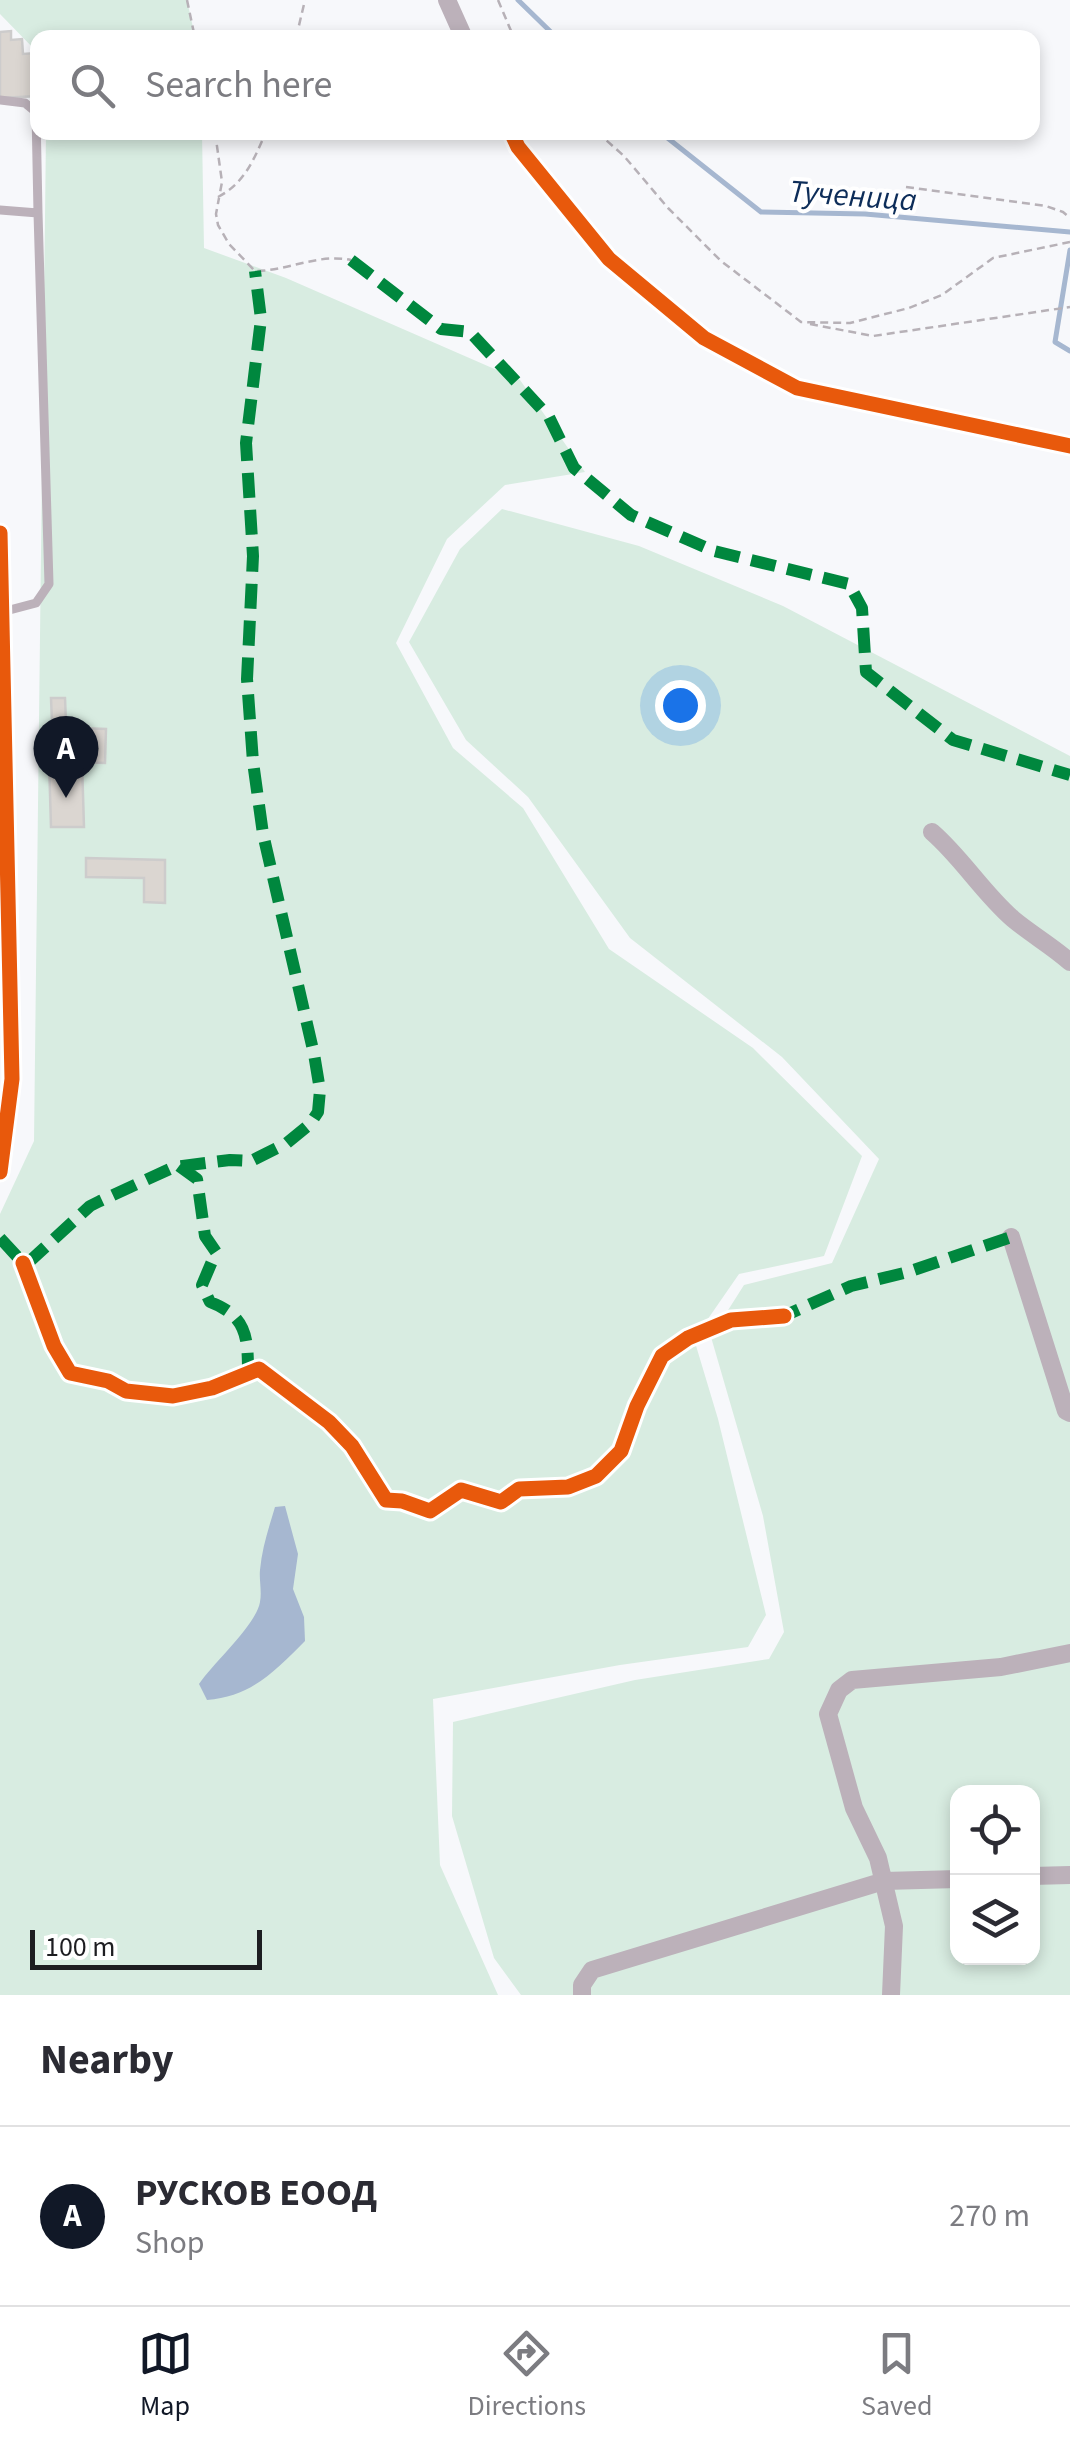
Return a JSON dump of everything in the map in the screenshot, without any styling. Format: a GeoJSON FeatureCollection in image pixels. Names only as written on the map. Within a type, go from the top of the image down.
{"type":"FeatureCollection","features":[{"type":"Feature","properties":{"kind":"street"},"geometry":{"type":"LineString","coordinates":[[447,0],[460,30]]}},
{"type":"Feature","properties":{"kind":"street"},"geometry":{"type":"LineString","coordinates":[[515,140],[609,259],[704,338],[796,388],[1070,446]]}},
{"type":"Feature","properties":{"kind":"street"},"geometry":{"type":"LineString","coordinates":[[0,533],[12,1079],[0,1172]]}},
{"type":"Feature","properties":{"kind":"street"},"geometry":{"type":"LineString","coordinates":[[932,832],[957,854],[1013,919],[1070,962]]}},
{"type":"Feature","properties":{"kind":"street"},"geometry":{"type":"LineString","coordinates":[[1011,1236],[1066,1412],[1070,1412]]}},
{"type":"Feature","properties":{"kind":"street"},"geometry":{"type":"LineString","coordinates":[[890,1995],[894,1926],[878,1858],[854,1808],[828,1714],[839,1690],[852,1680],[1002,1667],[1070,1653]]}},
{"type":"Feature","properties":{"kind":"street"},"geometry":{"type":"LineString","coordinates":[[1040,1876],[1070,1874]]}},
{"type":"Feature","properties":{"kind":"street"},"geometry":{"type":"LineString","coordinates":[[582,1995],[582,1985],[592,1970],[884,1881],[950,1878]]}},
{"type":"Feature","properties":{"kind":"lane"},"geometry":{"type":"LineString","coordinates":[[0,100],[30,108]]}},
{"type":"Feature","properties":{"kind":"lane"},"geometry":{"type":"LineString","coordinates":[[2,612],[36,603],[49,584],[37,140]]}},
{"type":"Feature","properties":{"kind":"lane"},"geometry":{"type":"LineString","coordinates":[[0,210],[38,214]]}},
{"type":"Feature","properties":{"kind":"path"},"geometry":{"type":"LineString","coordinates":[[187,0],[193,30]]}},
{"type":"Feature","properties":{"kind":"path"},"geometry":{"type":"LineString","coordinates":[[298,30],[305,0]]}},
{"type":"Feature","properties":{"kind":"path"},"geometry":{"type":"LineString","coordinates":[[498,0],[511,30]]}},
{"type":"Feature","properties":{"kind":"path"},"geometry":{"type":"LineString","coordinates":[[215,140],[222,182],[218,225],[229,244],[255,271],[278,271],[336,256],[351,260]]}},
{"type":"Feature","properties":{"kind":"path"},"geometry":{"type":"LineString","coordinates":[[218,197],[232,190],[245,176],[262,140]]}},
{"type":"Feature","properties":{"kind":"path"},"geometry":{"type":"LineString","coordinates":[[606,140],[721,261],[801,322],[873,336],[1070,308]]}},
{"type":"Feature","properties":{"kind":"path"},"geometry":{"type":"LineString","coordinates":[[906,188],[1046,206],[1070,218]]}},
{"type":"Feature","properties":{"kind":"path"},"geometry":{"type":"LineString","coordinates":[[801,322],[850,323],[909,308],[942,294],[993,258],[1070,242]]}},
{"type":"Feature","properties":{"kind":"green space"},"geometry":{"type":"Polygon","coordinates":[[[0,0],[187,0],[193,30],[30,30],[30,45],[0,14],[0,0]]]}},
{"type":"Feature","properties":{"kind":"green space"},"geometry":{"type":"Polygon","coordinates":[[[46,140],[202,140],[204,248],[286,278],[520,380],[585,472],[505,485],[447,539],[396,643],[453,748],[523,808],[609,949],[753,1048],[862,1156],[824,1256],[739,1274],[694,1339],[718,1419],[766,1615],[748,1647],[620,1665],[433,1699],[440,1865],[498,1995],[0,1995],[0,1214],[34,1141],[46,140]]]}},
{"type":"Feature","properties":{"kind":"green space"},"geometry":{"type":"Polygon","coordinates":[[[502,509],[639,546],[783,606],[1070,756],[1070,1995],[521,1995],[494,1958],[452,1816],[453,1722],[635,1680],[769,1659],[784,1632],[763,1516],[711,1337],[744,1285],[832,1263],[879,1159],[782,1057],[630,938],[528,797],[466,740],[409,642],[460,549],[502,509]]]}},
{"type":"Feature","properties":{"kind":"water"},"geometry":{"type":"Polygon","coordinates":[[[285,1506],[298,1554],[293,1589],[304,1617],[305,1641],[249,1688],[207,1700],[199,1684],[257,1611],[266,1538],[275,1507],[285,1506]]]}},
{"type":"Feature","properties":{"kind":"building"},"geometry":{"type":"Polygon","coordinates":[[[11,31],[11,40],[22,39],[23,54],[30,53],[30,96],[0,98],[0,32],[11,31]]]}},
{"type":"Feature","properties":{"kind":"building"},"geometry":{"type":"Polygon","coordinates":[[[51,698],[65,698],[67,749],[53,749],[51,698]]]}},
{"type":"Feature","properties":{"kind":"building"},"geometry":{"type":"Polygon","coordinates":[[[77,728],[106,729],[105,763],[76,762],[77,728]]]}},
{"type":"Feature","properties":{"kind":"building"},"geometry":{"type":"Polygon","coordinates":[[[49,760],[82,762],[84,827],[51,827],[49,760]]]}},
{"type":"Feature","properties":{"kind":"building"},"geometry":{"type":"Polygon","coordinates":[[[86,858],[165,860],[165,903],[144,902],[144,878],[86,877],[86,858]]]}},
{"type":"Feature","properties":{"kind":"waterway","name":"Тученица"},"geometry":{"type":"LineString","coordinates":[[518,0],[549,30]]}},
{"type":"Feature","properties":{"kind":"waterway","name":"Тученица"},"geometry":{"type":"LineString","coordinates":[[670,140],[761,212],[865,214],[1070,232]]}},
{"type":"Feature","properties":{"kind":"waterway","name":"Тученица"},"geometry":{"type":"LineString","coordinates":[[1070,250],[1055,342],[1070,351]]}},
{"type":"Feature","properties":{"kind":"marked path"},"geometry":{"type":"LineString","coordinates":[[351,260],[441,329],[470,332],[549,417],[574,468],[631,515],[714,551],[849,584],[862,608],[866,672],[953,740],[1070,775]]}},
{"type":"Feature","properties":{"kind":"marked path"},"geometry":{"type":"LineString","coordinates":[[0,1238],[23,1263],[30,1261],[90,1206],[174,1167],[251,1161],[287,1143],[318,1112],[320,1090],[314,1054],[263,834],[253,762],[247,679],[253,556],[246,443],[261,319],[255,271]]}},
{"type":"Feature","properties":{"kind":"marked path"},"geometry":{"type":"LineString","coordinates":[[179,1166],[197,1179],[205,1236],[216,1252],[202,1285],[210,1302],[232,1314],[243,1329],[248,1374]]}},
{"type":"Feature","properties":{"kind":"marked path"},"geometry":{"type":"LineString","coordinates":[[775,1317],[851,1286],[908,1272],[1011,1237]]}},
{"type":"Feature","properties":{"kind":"cycle path"},"geometry":{"type":"LineString","coordinates":[[515,140],[609,259],[704,338],[797,388],[1070,446]]}},
{"type":"Feature","properties":{"kind":"cycle path"},"geometry":{"type":"LineString","coordinates":[[0,533],[12,1079],[0,1172]]}},
{"type":"Feature","properties":{"kind":"cycle path"},"geometry":{"type":"LineString","coordinates":[[23,1263],[54,1346],[70,1373],[108,1381],[126,1391],[173,1396],[212,1388],[259,1369],[329,1422],[352,1446],[386,1500],[430,1511],[461,1490],[501,1502],[519,1489],[568,1487],[596,1476],[621,1451],[637,1406],[662,1356],[688,1338],[731,1320],[784,1316]]}},
{"type":"Feature","properties":{"kind":"place","name":"РУСКОВ ЕООД"},"geometry":{"type":"Point","coordinates":[66,798]}}]}
